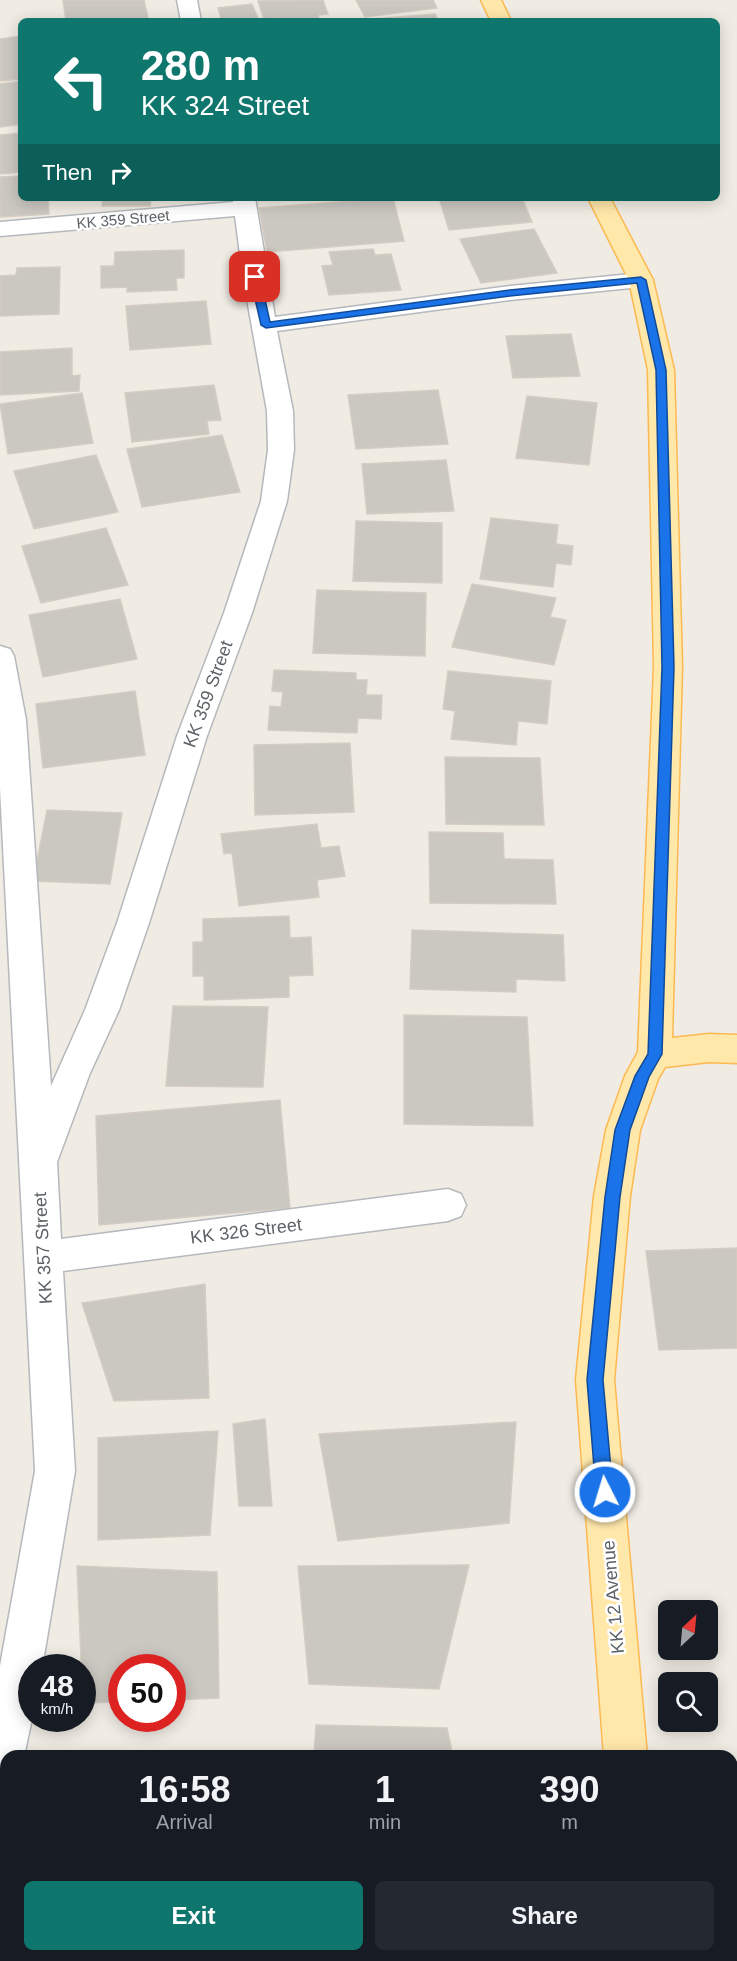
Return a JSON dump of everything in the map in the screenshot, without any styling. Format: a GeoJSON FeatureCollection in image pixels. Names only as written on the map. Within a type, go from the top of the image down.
{"type":"FeatureCollection","features":[{"type":"Feature","properties":{"kind":"main road"},"geometry":{"type":"LineString","coordinates":[[491,0],[500,18]]}},
{"type":"Feature","properties":{"kind":"main road","name":"KK 12 Avenue"},"geometry":{"type":"LineString","coordinates":[[601,201],[641,280],[661,370],[668,667],[655,1054],[642,1076],[623,1130],[612,1197],[595,1380],[626,1750]]}},
{"type":"Feature","properties":{"kind":"main road"},"geometry":{"type":"LineString","coordinates":[[655,1054],[709,1048],[737,1049]]}},
{"type":"Feature","properties":{"kind":"street"},"geometry":{"type":"LineString","coordinates":[[187,0],[190,18]]}},
{"type":"Feature","properties":{"kind":"street","name":"KK 359 Street"},"geometry":{"type":"LineString","coordinates":[[0,230],[245,203],[255,277],[266,325],[280,411],[281,450],[274,501],[238,613],[192,736],[133,923],[102,1010],[73,1073],[39,1166]]}},
{"type":"Feature","properties":{"kind":"street"},"geometry":{"type":"LineString","coordinates":[[266,325],[498,294],[641,280]]}},
{"type":"Feature","properties":{"kind":"street","name":"KK 357 Street"},"geometry":{"type":"LineString","coordinates":[[0,656],[39,1166],[55,1471],[28,1632],[4,1750]]}},
{"type":"Feature","properties":{"kind":"street","name":"KK 326 Street"},"geometry":{"type":"LineString","coordinates":[[43,1257],[448,1205]]}},
{"type":"Feature","properties":{"kind":"building"},"geometry":{"type":"Polygon","coordinates":[[[63,0],[144,0],[148,18],[66,18],[63,0]]]}},
{"type":"Feature","properties":{"kind":"building"},"geometry":{"type":"Polygon","coordinates":[[[323,0],[328,14],[318,15],[319,18],[264,18],[258,1],[323,0]]]}},
{"type":"Feature","properties":{"kind":"building"},"geometry":{"type":"Polygon","coordinates":[[[356,0],[433,0],[437,8],[365,17],[356,0]]]}},
{"type":"Feature","properties":{"kind":"building"},"geometry":{"type":"Polygon","coordinates":[[[252,4],[258,18],[221,18],[218,8],[252,4]]]}},
{"type":"Feature","properties":{"kind":"building"},"geometry":{"type":"Polygon","coordinates":[[[435,14],[437,18],[385,18],[435,14]]]}},
{"type":"Feature","properties":{"kind":"building"},"geometry":{"type":"Polygon","coordinates":[[[18,36],[18,79],[0,81],[0,39],[18,36]]]}},
{"type":"Feature","properties":{"kind":"building"},"geometry":{"type":"Polygon","coordinates":[[[18,81],[18,124],[0,127],[0,84],[18,81]]]}},
{"type":"Feature","properties":{"kind":"building"},"geometry":{"type":"Polygon","coordinates":[[[18,133],[18,172],[0,174],[0,135],[18,133]]]}},
{"type":"Feature","properties":{"kind":"building"},"geometry":{"type":"Polygon","coordinates":[[[18,176],[18,201],[48,201],[49,214],[0,217],[0,177],[18,176]]]}},
{"type":"Feature","properties":{"kind":"building"},"geometry":{"type":"Polygon","coordinates":[[[103,201],[151,201],[150,206],[102,206],[103,201]]]}},
{"type":"Feature","properties":{"kind":"building"},"geometry":{"type":"Polygon","coordinates":[[[353,201],[394,201],[404,241],[267,252],[259,208],[353,201]]]}},
{"type":"Feature","properties":{"kind":"building"},"geometry":{"type":"Polygon","coordinates":[[[440,201],[523,201],[532,222],[449,230],[440,201]]]}},
{"type":"Feature","properties":{"kind":"building"},"geometry":{"type":"Polygon","coordinates":[[[534,229],[557,273],[481,283],[460,239],[534,229]]]}},
{"type":"Feature","properties":{"kind":"building"},"geometry":{"type":"Polygon","coordinates":[[[373,249],[375,255],[391,254],[401,290],[329,295],[322,266],[333,265],[329,252],[373,249]]]}},
{"type":"Feature","properties":{"kind":"building"},"geometry":{"type":"Polygon","coordinates":[[[184,250],[184,278],[176,278],[177,290],[127,292],[127,287],[101,288],[101,266],[114,266],[115,252],[184,250]]]}},
{"type":"Feature","properties":{"kind":"building"},"geometry":{"type":"Polygon","coordinates":[[[60,267],[59,314],[0,316],[0,276],[16,275],[17,268],[60,267]]]}},
{"type":"Feature","properties":{"kind":"building"},"geometry":{"type":"Polygon","coordinates":[[[206,301],[211,344],[130,350],[126,306],[206,301]]]}},
{"type":"Feature","properties":{"kind":"building"},"geometry":{"type":"Polygon","coordinates":[[[571,334],[580,376],[513,378],[506,336],[571,334]]]}},
{"type":"Feature","properties":{"kind":"building"},"geometry":{"type":"Polygon","coordinates":[[[72,348],[72,376],[80,375],[79,391],[0,395],[0,352],[72,348]]]}},
{"type":"Feature","properties":{"kind":"building"},"geometry":{"type":"Polygon","coordinates":[[[214,385],[221,420],[207,421],[209,434],[132,442],[125,393],[214,385]]]}},
{"type":"Feature","properties":{"kind":"building"},"geometry":{"type":"Polygon","coordinates":[[[438,390],[448,444],[356,449],[348,395],[438,390]]]}},
{"type":"Feature","properties":{"kind":"building"},"geometry":{"type":"Polygon","coordinates":[[[82,393],[93,443],[8,454],[0,404],[82,393]]]}},
{"type":"Feature","properties":{"kind":"building"},"geometry":{"type":"Polygon","coordinates":[[[527,396],[597,403],[589,465],[516,458],[527,396]]]}},
{"type":"Feature","properties":{"kind":"building"},"geometry":{"type":"Polygon","coordinates":[[[222,435],[240,492],[142,507],[127,449],[222,435]]]}},
{"type":"Feature","properties":{"kind":"building"},"geometry":{"type":"Polygon","coordinates":[[[96,455],[118,512],[34,529],[14,471],[96,455]]]}},
{"type":"Feature","properties":{"kind":"building"},"geometry":{"type":"Polygon","coordinates":[[[446,460],[454,511],[367,514],[362,464],[446,460]]]}},
{"type":"Feature","properties":{"kind":"building"},"geometry":{"type":"Polygon","coordinates":[[[491,518],[558,525],[556,544],[573,546],[571,565],[556,563],[553,587],[480,579],[491,518]]]}},
{"type":"Feature","properties":{"kind":"building"},"geometry":{"type":"Polygon","coordinates":[[[356,521],[442,523],[442,583],[353,581],[356,521]]]}},
{"type":"Feature","properties":{"kind":"building"},"geometry":{"type":"Polygon","coordinates":[[[106,528],[128,585],[41,603],[22,546],[106,528]]]}},
{"type":"Feature","properties":{"kind":"building"},"geometry":{"type":"Polygon","coordinates":[[[472,584],[556,598],[550,617],[566,620],[554,665],[452,647],[472,584]]]}},
{"type":"Feature","properties":{"kind":"building"},"geometry":{"type":"Polygon","coordinates":[[[317,590],[426,593],[425,656],[313,653],[317,590]]]}},
{"type":"Feature","properties":{"kind":"building"},"geometry":{"type":"Polygon","coordinates":[[[120,599],[137,659],[43,677],[29,615],[120,599]]]}},
{"type":"Feature","properties":{"kind":"building"},"geometry":{"type":"Polygon","coordinates":[[[274,670],[356,673],[356,680],[367,680],[366,695],[382,695],[381,719],[358,718],[357,733],[268,730],[270,706],[281,707],[283,692],[272,691],[274,670]]]}},
{"type":"Feature","properties":{"kind":"building"},"geometry":{"type":"Polygon","coordinates":[[[448,671],[551,681],[547,724],[518,721],[516,745],[451,739],[455,711],[443,709],[448,671]]]}},
{"type":"Feature","properties":{"kind":"building"},"geometry":{"type":"Polygon","coordinates":[[[135,691],[145,755],[43,768],[36,704],[135,691]]]}},
{"type":"Feature","properties":{"kind":"building"},"geometry":{"type":"Polygon","coordinates":[[[350,743],[354,812],[255,815],[254,745],[350,743]]]}},
{"type":"Feature","properties":{"kind":"building"},"geometry":{"type":"Polygon","coordinates":[[[445,757],[540,758],[544,825],[446,824],[445,757]]]}},
{"type":"Feature","properties":{"kind":"building"},"geometry":{"type":"Polygon","coordinates":[[[47,810],[122,813],[110,884],[33,881],[47,810]]]}},
{"type":"Feature","properties":{"kind":"building"},"geometry":{"type":"Polygon","coordinates":[[[317,824],[321,848],[339,846],[345,876],[317,880],[319,897],[239,906],[232,853],[224,854],[221,834],[317,824]]]}},
{"type":"Feature","properties":{"kind":"building"},"geometry":{"type":"Polygon","coordinates":[[[429,832],[503,833],[504,859],[553,860],[556,904],[430,903],[429,832]]]}},
{"type":"Feature","properties":{"kind":"building"},"geometry":{"type":"Polygon","coordinates":[[[289,916],[290,938],[311,937],[313,975],[289,976],[289,997],[204,1000],[204,976],[193,976],[193,942],[203,942],[203,919],[289,916]]]}},
{"type":"Feature","properties":{"kind":"building"},"geometry":{"type":"Polygon","coordinates":[[[412,930],[563,935],[565,981],[516,979],[516,992],[410,989],[412,930]]]}},
{"type":"Feature","properties":{"kind":"building"},"geometry":{"type":"Polygon","coordinates":[[[173,1006],[268,1007],[263,1087],[166,1086],[173,1006]]]}},
{"type":"Feature","properties":{"kind":"building"},"geometry":{"type":"Polygon","coordinates":[[[404,1015],[527,1017],[533,1126],[404,1124],[404,1015]]]}},
{"type":"Feature","properties":{"kind":"building"},"geometry":{"type":"Polygon","coordinates":[[[280,1100],[290,1208],[99,1225],[96,1116],[280,1100]]]}},
{"type":"Feature","properties":{"kind":"building"},"geometry":{"type":"Polygon","coordinates":[[[737,1248],[737,1348],[659,1350],[646,1251],[737,1248]]]}},
{"type":"Feature","properties":{"kind":"building"},"geometry":{"type":"Polygon","coordinates":[[[205,1284],[209,1398],[114,1401],[82,1303],[205,1284]]]}},
{"type":"Feature","properties":{"kind":"building"},"geometry":{"type":"Polygon","coordinates":[[[265,1419],[272,1506],[239,1506],[233,1424],[265,1419]]]}},
{"type":"Feature","properties":{"kind":"building"},"geometry":{"type":"Polygon","coordinates":[[[516,1422],[509,1523],[338,1541],[319,1434],[516,1422]]]}},
{"type":"Feature","properties":{"kind":"building"},"geometry":{"type":"Polygon","coordinates":[[[218,1431],[210,1535],[98,1540],[98,1438],[218,1431]]]}},
{"type":"Feature","properties":{"kind":"building"},"geometry":{"type":"Polygon","coordinates":[[[469,1565],[439,1689],[309,1684],[298,1566],[469,1565]]]}},
{"type":"Feature","properties":{"kind":"building"},"geometry":{"type":"Polygon","coordinates":[[[77,1566],[217,1572],[219,1698],[186,1699],[186,1654],[108,1654],[108,1702],[96,1703],[96,1654],[81,1654],[77,1566]]]}},
{"type":"Feature","properties":{"kind":"building"},"geometry":{"type":"Polygon","coordinates":[[[316,1725],[447,1728],[452,1750],[314,1750],[316,1725]]]}},
{"type":"Feature","properties":{"kind":"route"},"geometry":{"type":"LineString","coordinates":[[255,277],[266,325],[510,293],[641,280],[661,370],[668,667],[655,1054],[642,1076],[623,1130],[612,1197],[595,1380],[605,1492]]}}]}
